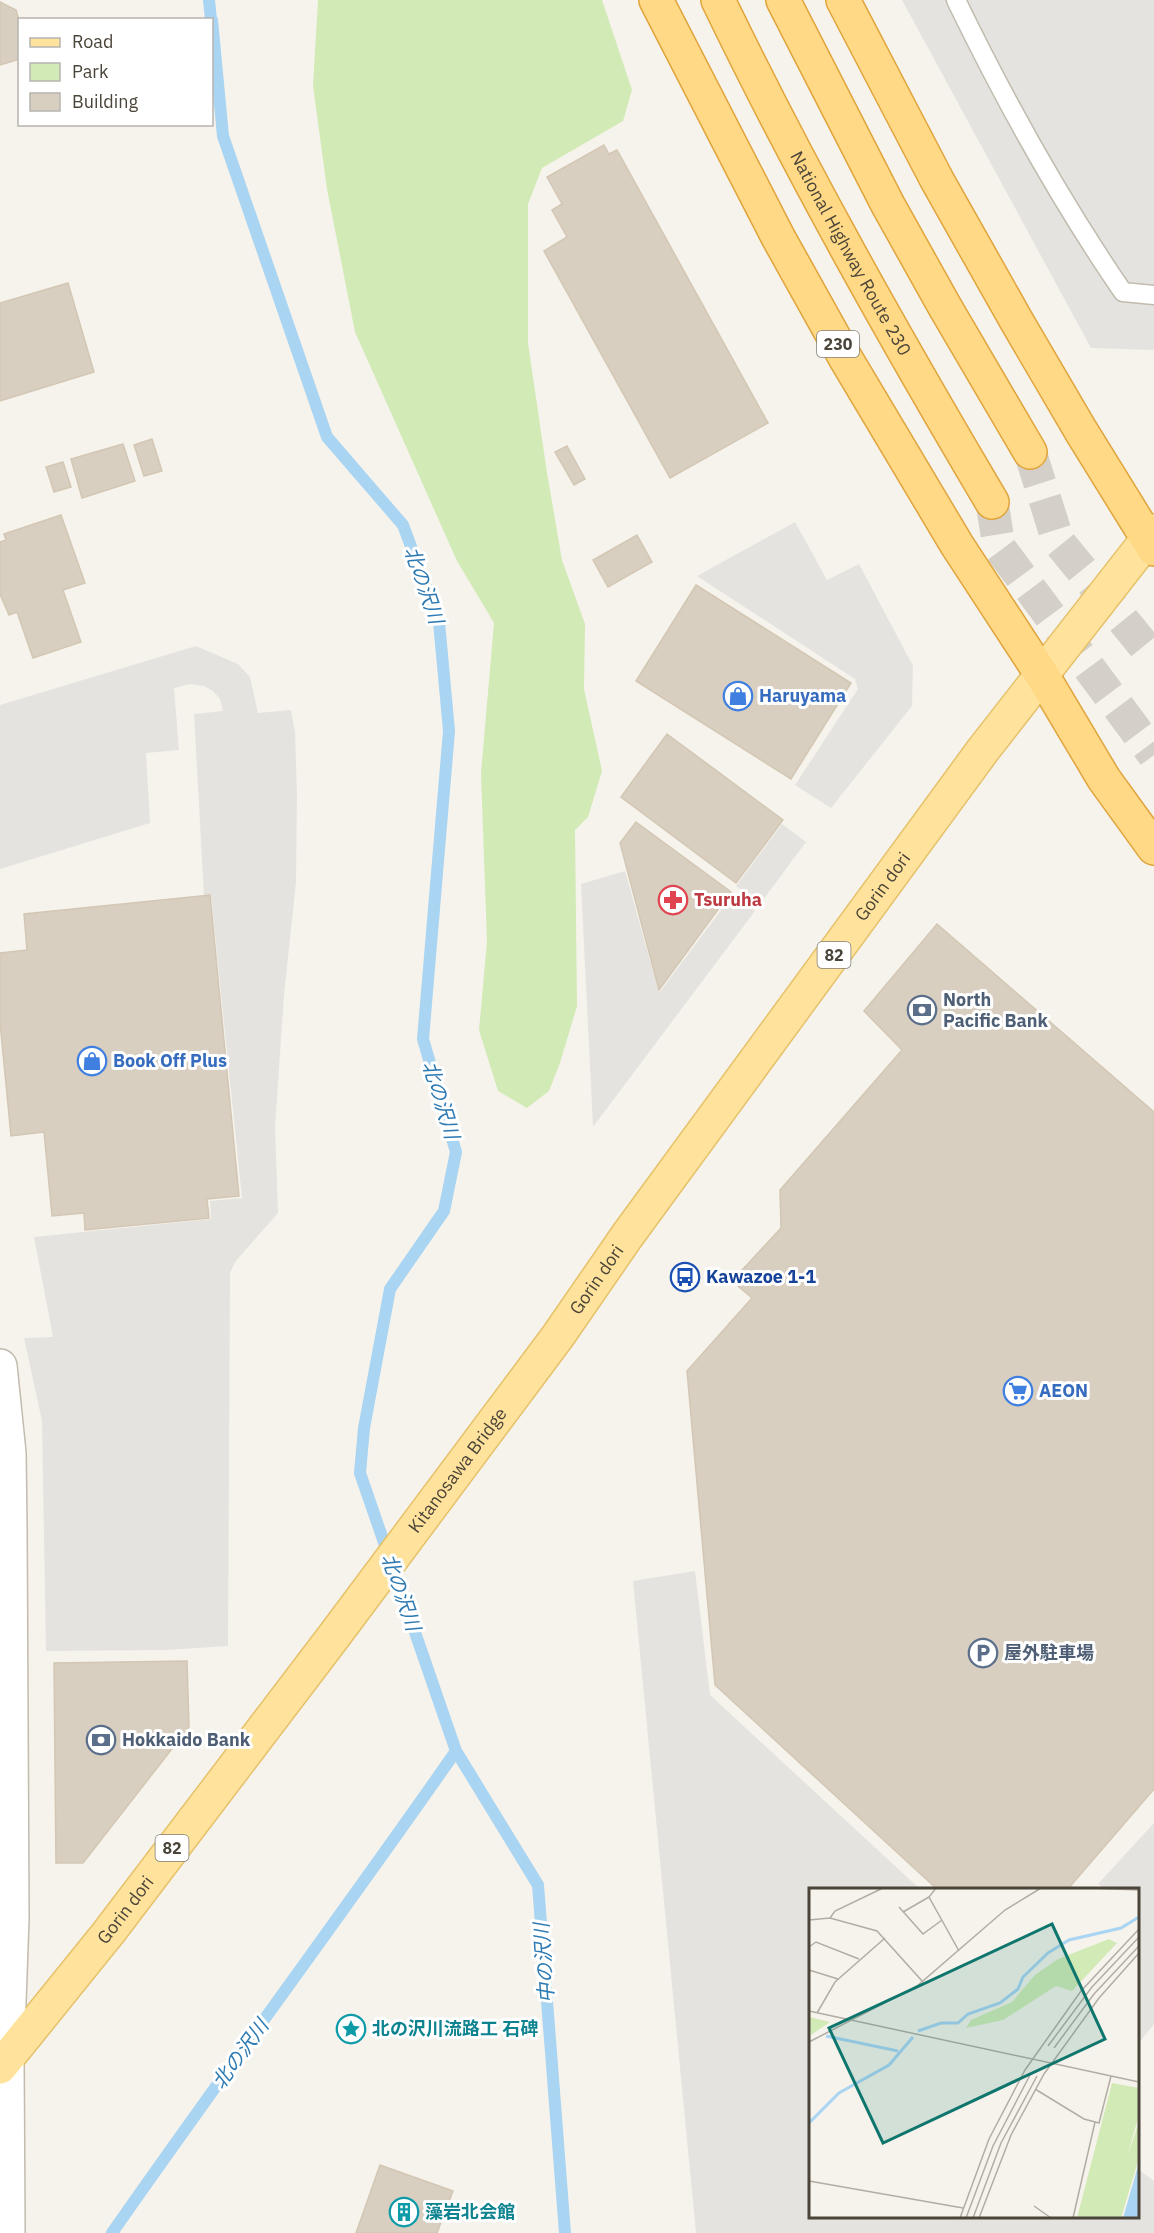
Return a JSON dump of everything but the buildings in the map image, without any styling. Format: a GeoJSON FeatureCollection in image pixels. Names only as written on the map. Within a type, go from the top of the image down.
{"type":"FeatureCollection","features":[{"type":"Feature","properties":{"kind":"highway","name":"230"},"geometry":{"type":"LineString","coordinates":[[656,0],[778,237],[846,358],[957,545],[1042,675]]}},
{"type":"Feature","properties":{"kind":"highway","name":"National Highway Route 230"},"geometry":{"type":"LineString","coordinates":[[718,0],[819,196],[899,344],[992,502]]}},
{"type":"Feature","properties":{"kind":"highway"},"geometry":{"type":"LineString","coordinates":[[783,0],[888,205],[1030,452]]}},
{"type":"Feature","properties":{"kind":"highway"},"geometry":{"type":"LineString","coordinates":[[843,0],[937,180],[1010,310],[1081,431],[1152,539]]}},
{"type":"Feature","properties":{"kind":"highway"},"geometry":{"type":"LineString","coordinates":[[1042,675],[1104,779],[1154,848]]}},
{"type":"Feature","properties":{"kind":"main road","name":"Gorin dori"},"geometry":{"type":"LineString","coordinates":[[558,1336],[627,1236],[983,750],[1152,539]]}},
{"type":"Feature","properties":{"kind":"main road","name":"Kitanosawa Bridge"},"geometry":{"type":"LineString","coordinates":[[334,1636],[558,1336]]}},
{"type":"Feature","properties":{"kind":"main road","name":"Gorin dori"},"geometry":{"type":"LineString","coordinates":[[4,2062],[109,1932],[334,1636]]}},
{"type":"Feature","properties":{"kind":"street"},"geometry":{"type":"LineString","coordinates":[[0,1366],[9,1453],[10,1529],[12,1918],[4,2062],[8,2233]]}},
{"type":"Feature","properties":{"kind":"lane"},"geometry":{"type":"LineString","coordinates":[[956,0],[1039,160],[1091,245],[1123,292],[1154,295]]}},
{"type":"Feature","properties":{"kind":"green space"},"geometry":{"type":"Polygon","coordinates":[[[318,0],[602,0],[632,90],[623,121],[542,168],[528,204],[528,343],[562,560],[585,624],[584,689],[602,771],[588,817],[575,830],[577,1006],[549,1091],[527,1108],[498,1091],[479,1030],[487,942],[481,773],[494,623],[457,561],[355,332],[327,189],[313,86],[318,0]]]}},
{"type":"Feature","properties":{"kind":"shaded area"},"geometry":{"type":"Polygon","coordinates":[[[902,0],[1154,0],[1154,350],[1091,348],[902,0]]]}},
{"type":"Feature","properties":{"kind":"shaded area"},"geometry":{"type":"Polygon","coordinates":[[[795,522],[827,580],[859,564],[913,666],[912,706],[831,808],[795,785],[858,689],[855,679],[697,576],[795,522]]]}},
{"type":"Feature","properties":{"kind":"shaded area"},"geometry":{"type":"Polygon","coordinates":[[[196,646],[238,664],[250,677],[258,713],[291,710],[295,732],[297,793],[296,882],[284,995],[275,1127],[278,1213],[235,1262],[230,1273],[228,1646],[166,1650],[46,1651],[42,1421],[24,1338],[53,1337],[34,1237],[211,1219],[210,1201],[242,1198],[211,896],[204,896],[194,714],[223,711],[220,699],[204,686],[190,684],[174,688],[179,750],[146,753],[150,823],[0,869],[0,705],[196,646]]]}},
{"type":"Feature","properties":{"kind":"shaded area"},"geometry":{"type":"Polygon","coordinates":[[[782,824],[806,842],[760,904],[736,886],[782,824]]]}},
{"type":"Feature","properties":{"kind":"shaded area"},"geometry":{"type":"Polygon","coordinates":[[[625,871],[659,993],[733,894],[755,911],[593,1127],[581,884],[625,871]]]}},
{"type":"Feature","properties":{"kind":"shaded area"},"geometry":{"type":"Polygon","coordinates":[[[695,1571],[710,1695],[919,1888],[809,1888],[809,2218],[1139,2218],[1139,2170],[1154,2181],[1154,2233],[696,2233],[633,1581],[695,1571]]]}},
{"type":"Feature","properties":{"kind":"shaded area"},"geometry":{"type":"Polygon","coordinates":[[[1154,1823],[1154,2024],[1139,2043],[1139,1888],[1104,1888],[1098,1884],[1154,1823]]]}},
{"type":"Feature","properties":{"kind":"waterway","name":"北の沢川"},"geometry":{"type":"LineString","coordinates":[[209,0],[211,18]]}},
{"type":"Feature","properties":{"kind":"waterway","name":"北の沢川"},"geometry":{"type":"LineString","coordinates":[[213,31],[223,136],[327,437],[403,525],[439,622],[449,731],[423,1039],[456,1152],[444,1211],[390,1289],[364,1428],[360,1473],[456,1751],[538,1885],[565,2233]]}},
{"type":"Feature","properties":{"kind":"waterway","name":"北の沢川"},"geometry":{"type":"LineString","coordinates":[[112,2233],[456,1751]]}},
{"type":"Feature","properties":{"kind":"tunnel"},"geometry":{"type":"LineString","coordinates":[[1030,452],[1058,541],[1154,658]]}},
{"type":"Feature","properties":{"kind":"tunnel"},"geometry":{"type":"LineString","coordinates":[[992,502],[999,547],[1154,755]]}},
{"type":"Feature","properties":{"kind":"place","name":"Haruyama"},"geometry":{"type":"Point","coordinates":[738,696]}},
{"type":"Feature","properties":{"kind":"place","name":"Tsuruha"},"geometry":{"type":"Point","coordinates":[673,900]}},
{"type":"Feature","properties":{"kind":"place","name":"North Pacific Bank"},"geometry":{"type":"Point","coordinates":[922,1010]}},
{"type":"Feature","properties":{"kind":"place","name":"Book Off Plus"},"geometry":{"type":"Point","coordinates":[92,1061]}},
{"type":"Feature","properties":{"kind":"place","name":"Kawazoe 1-1"},"geometry":{"type":"Point","coordinates":[685,1277]}},
{"type":"Feature","properties":{"kind":"place","name":"AEON"},"geometry":{"type":"Point","coordinates":[1018,1391]}},
{"type":"Feature","properties":{"kind":"place","name":"屋外駐車場"},"geometry":{"type":"Point","coordinates":[983,1653]}},
{"type":"Feature","properties":{"kind":"place","name":"Hokkaido Bank"},"geometry":{"type":"Point","coordinates":[101,1740]}},
{"type":"Feature","properties":{"kind":"place","name":"北の沢川流路工 石碑"},"geometry":{"type":"Point","coordinates":[351,2029]}},
{"type":"Feature","properties":{"kind":"place","name":"藻岩北会館"},"geometry":{"type":"Point","coordinates":[404,2212]}},
{"type":"Feature","properties":{"kind":"water label","name":"中の沢川"},"geometry":{"type":"Point","coordinates":[544,1963]}}]}
